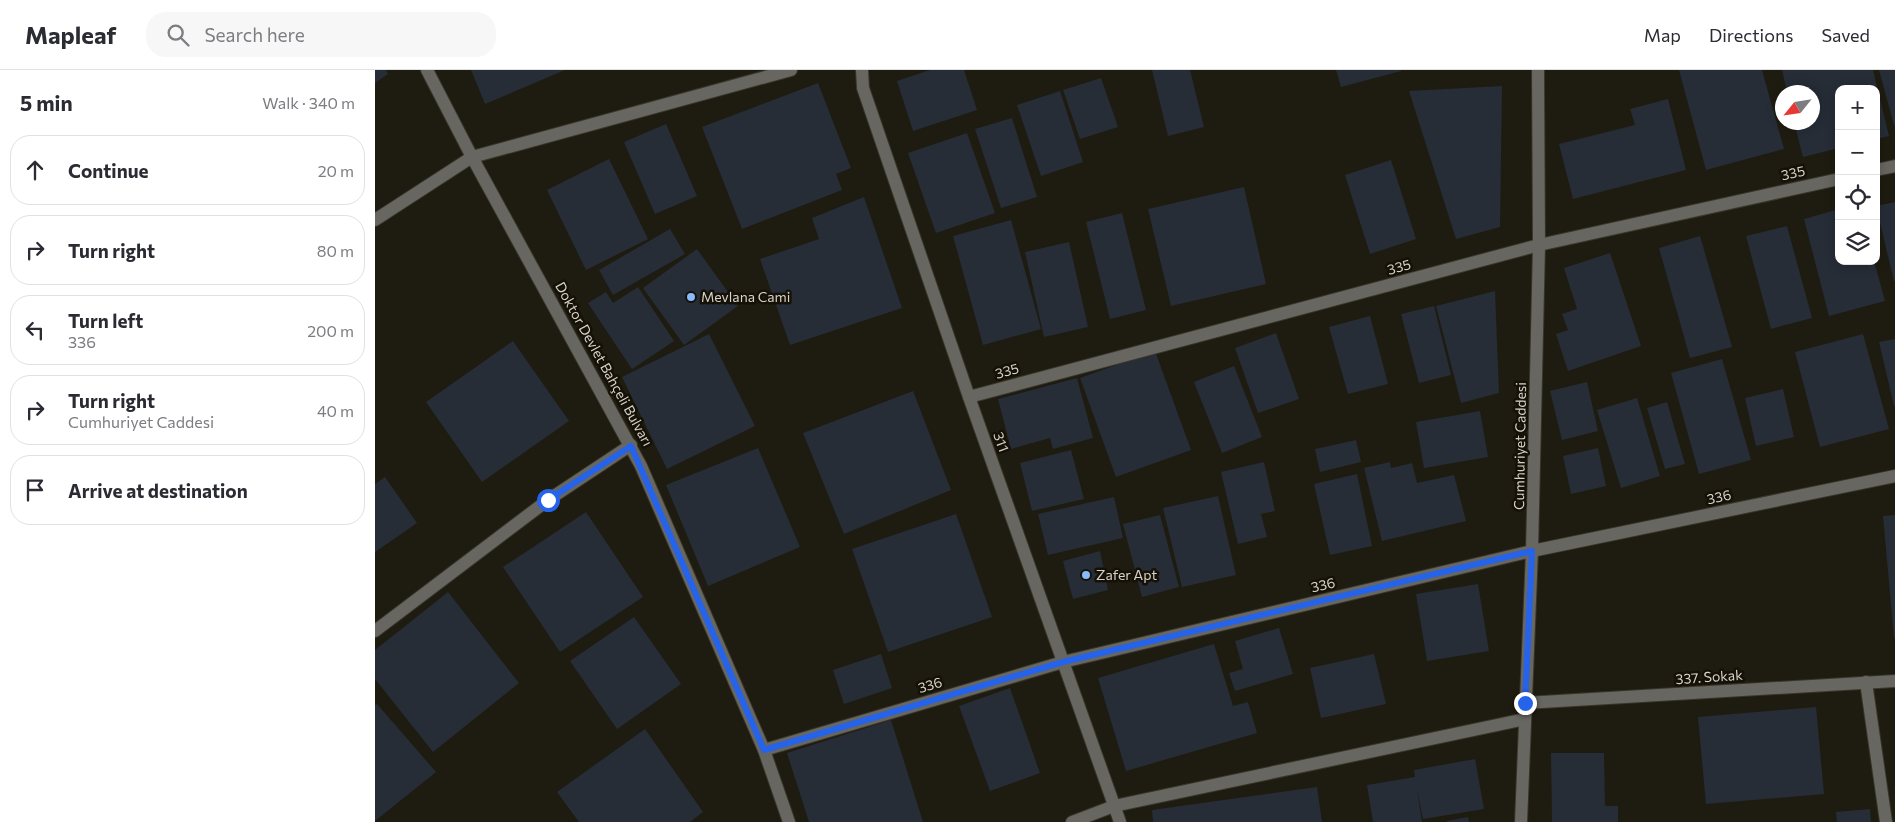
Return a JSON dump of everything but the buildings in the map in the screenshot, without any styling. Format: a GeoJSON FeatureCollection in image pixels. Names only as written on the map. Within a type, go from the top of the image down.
{"type":"FeatureCollection","features":[{"type":"Feature","properties":{"kind":"street","name":"Doktor Devlet Bahçeli Bulvarı"},"geometry":{"type":"LineString","coordinates":[[427,70],[631,446],[764,750],[789,822]]}},
{"type":"Feature","properties":{"kind":"street"},"geometry":{"type":"LineString","coordinates":[[375,220],[472,156],[791,70]]}},
{"type":"Feature","properties":{"kind":"street","name":"311"},"geometry":{"type":"LineString","coordinates":[[862,70],[863,88],[969,397],[1120,822]]}},
{"type":"Feature","properties":{"kind":"street","name":"Cumhuriyet Caddesi"},"geometry":{"type":"LineString","coordinates":[[1521,822],[1532,551],[1539,245],[1538,70]]}},
{"type":"Feature","properties":{"kind":"street"},"geometry":{"type":"LineString","coordinates":[[1880,169],[1895,166]]}},
{"type":"Feature","properties":{"kind":"street","name":"335"},"geometry":{"type":"LineString","coordinates":[[969,397],[1539,245],[1835,180]]}},
{"type":"Feature","properties":{"kind":"street"},"geometry":{"type":"LineString","coordinates":[[375,631],[548,500],[631,446]]}},
{"type":"Feature","properties":{"kind":"street","name":"336"},"geometry":{"type":"LineString","coordinates":[[764,750],[1063,662],[1532,551],[1895,476]]}},
{"type":"Feature","properties":{"kind":"street","name":"337. Sokak"},"geometry":{"type":"LineString","coordinates":[[1525,703],[1895,681]]}},
{"type":"Feature","properties":{"kind":"street"},"geometry":{"type":"LineString","coordinates":[[1866,682],[1886,822]]}},
{"type":"Feature","properties":{"kind":"street"},"geometry":{"type":"LineString","coordinates":[[1072,822],[1114,806],[1525,719]]}},
{"type":"Feature","properties":{"kind":"place","name":"Mevlana Cami"},"geometry":{"type":"Point","coordinates":[691,297]}},
{"type":"Feature","properties":{"kind":"place","name":"Zafer Apt"},"geometry":{"type":"Point","coordinates":[1086,575]}},
{"type":"Feature","properties":{"kind":"route"},"geometry":{"type":"LineString","coordinates":[[548,500],[631,446],[764,750],[1063,662],[1532,551],[1525,703]]}}]}
